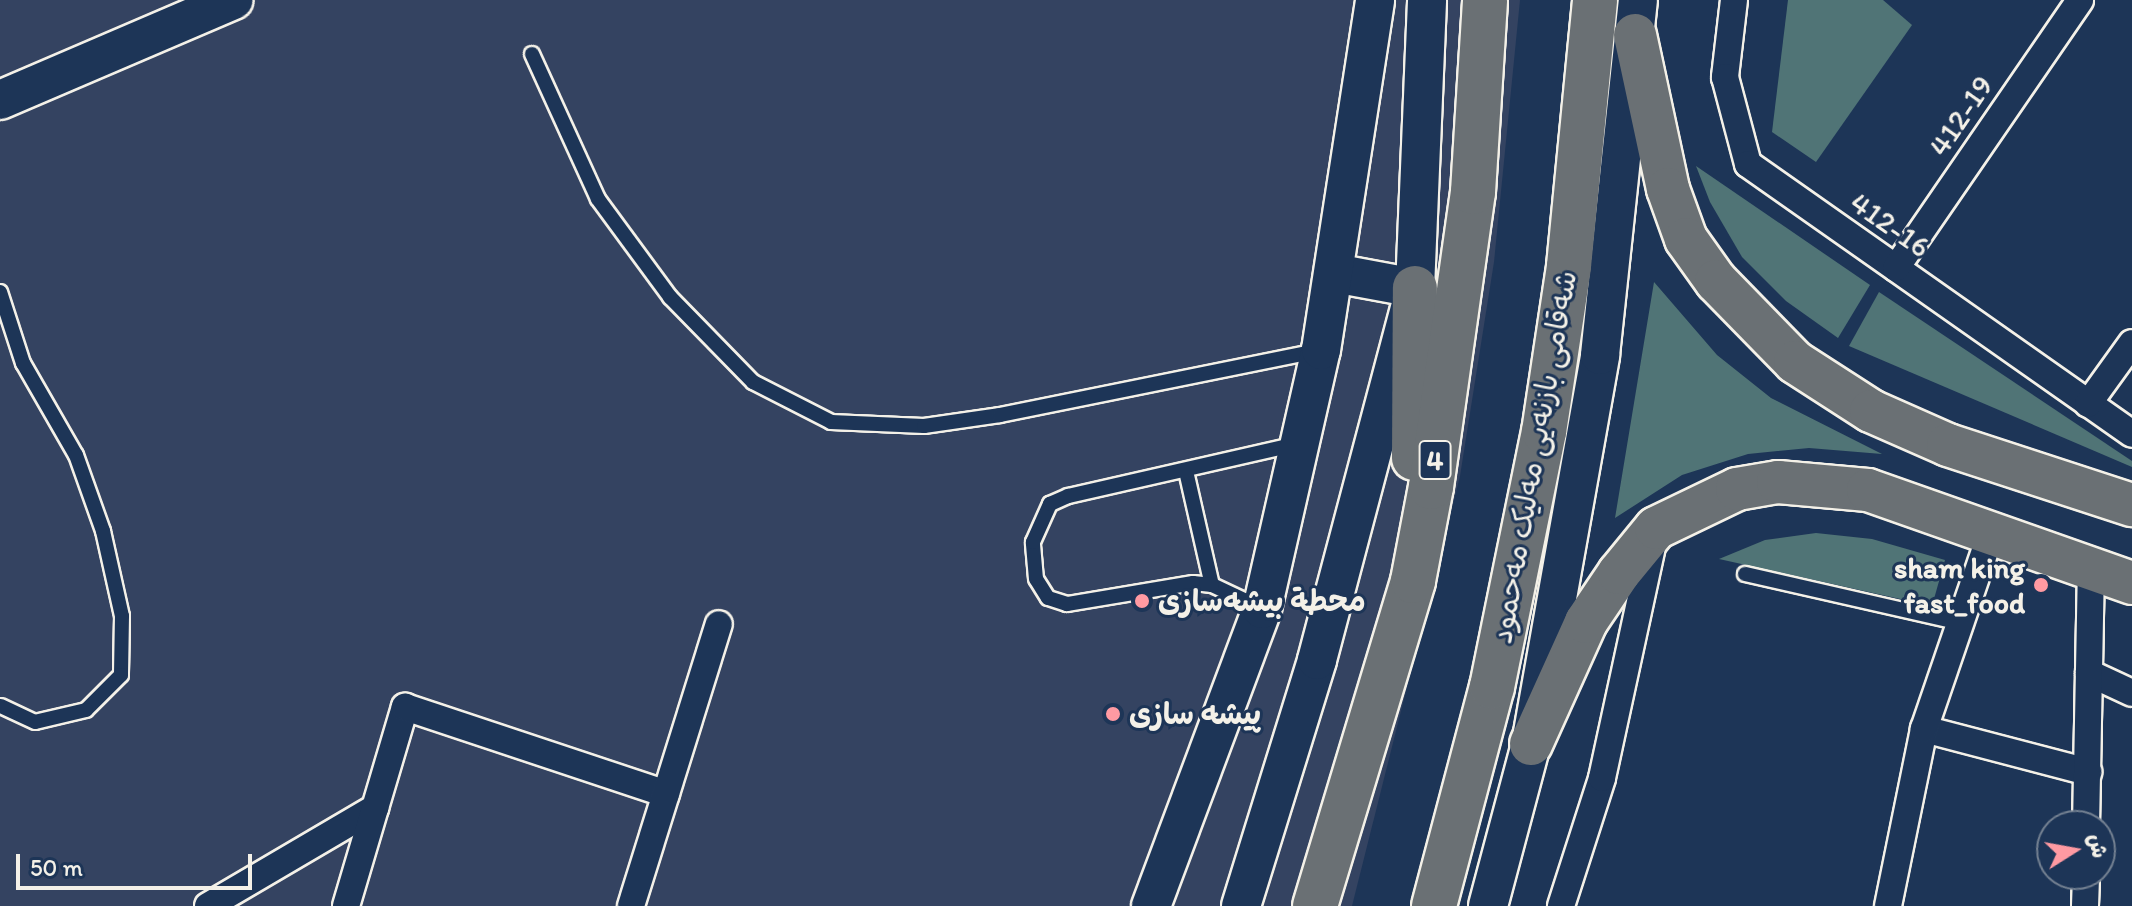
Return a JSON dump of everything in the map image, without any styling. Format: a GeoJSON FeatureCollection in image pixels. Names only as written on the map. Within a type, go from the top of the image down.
{"type":"FeatureCollection","features":[{"type":"Feature","properties":{"kind":"highway","name":"4"},"geometry":{"type":"LineString","coordinates":[[1315,906],[1413,581],[1459,309],[1473,192],[1485,0]]}},
{"type":"Feature","properties":{"kind":"highway","name":"شەقامی بازنەیی مەلیک مەحمود"},"geometry":{"type":"LineString","coordinates":[[1434,906],[1506,627],[1547,419],[1569,266],[1595,0]]}},
{"type":"Feature","properties":{"kind":"highway"},"geometry":{"type":"LineString","coordinates":[[1413,581],[1415,288]]}},
{"type":"Feature","properties":{"kind":"main road"},"geometry":{"type":"LineString","coordinates":[[1,102],[233,0]]}},
{"type":"Feature","properties":{"kind":"main road"},"geometry":{"type":"LineString","coordinates":[[1151,906],[1262,609],[1321,350],[1375,0]]}},
{"type":"Feature","properties":{"kind":"main road"},"geometry":{"type":"LineString","coordinates":[[1241,906],[1317,660],[1415,288],[1427,0]]}},
{"type":"Feature","properties":{"kind":"main road"},"geometry":{"type":"LineString","coordinates":[[1636,17],[1668,189],[1686,239],[1716,281],[1795,362],[1832,389],[1948,445],[2132,505]]}},
{"type":"Feature","properties":{"kind":"main road"},"geometry":{"type":"LineString","coordinates":[[1488,906],[1531,744],[1600,355],[1636,17]]}},
{"type":"Feature","properties":{"kind":"main road"},"geometry":{"type":"LineString","coordinates":[[1334,273],[1415,288]]}},
{"type":"Feature","properties":{"kind":"main road"},"geometry":{"type":"LineString","coordinates":[[1992,530],[2018,470]]}},
{"type":"Feature","properties":{"kind":"main road"},"geometry":{"type":"LineString","coordinates":[[1531,744],[1586,622],[1656,528],[1737,489],[1778,482],[1868,490],[1992,530],[2132,583]]}},
{"type":"Feature","properties":{"kind":"street","name":"412-16"},"geometry":{"type":"LineString","coordinates":[[1734,0],[1725,77],[1748,164],[2132,434]]}},
{"type":"Feature","properties":{"kind":"street","name":"412-19"},"geometry":{"type":"LineString","coordinates":[[1896,268],[2080,0]]}},
{"type":"Feature","properties":{"kind":"street"},"geometry":{"type":"LineString","coordinates":[[2088,404],[2132,343]]}},
{"type":"Feature","properties":{"kind":"street"},"geometry":{"type":"LineString","coordinates":[[1561,906],[1602,778],[1656,528]]}},
{"type":"Feature","properties":{"kind":"street"},"geometry":{"type":"LineString","coordinates":[[1888,906],[1924,729],[1992,530]]}},
{"type":"Feature","properties":{"kind":"street"},"geometry":{"type":"LineString","coordinates":[[2087,810],[2091,565]]}},
{"type":"Feature","properties":{"kind":"street"},"geometry":{"type":"LineString","coordinates":[[631,906],[719,624]]}},
{"type":"Feature","properties":{"kind":"street"},"geometry":{"type":"LineString","coordinates":[[2089,673],[2132,693]]}},
{"type":"Feature","properties":{"kind":"street"},"geometry":{"type":"LineString","coordinates":[[346,906],[405,707],[666,794]]}},
{"type":"Feature","properties":{"kind":"street"},"geometry":{"type":"LineString","coordinates":[[1924,729],[2088,772]]}},
{"type":"Feature","properties":{"kind":"street"},"geometry":{"type":"LineString","coordinates":[[208,906],[375,808]]}},
{"type":"Feature","properties":{"kind":"lane"},"geometry":{"type":"LineString","coordinates":[[532,54],[598,199],[670,297],[753,382],[831,422],[924,426],[985,417],[1321,350]]}},
{"type":"Feature","properties":{"kind":"lane"},"geometry":{"type":"LineString","coordinates":[[0,292],[23,363],[76,455],[103,531],[122,616],[121,675],[86,710],[35,722],[0,706]]}},
{"type":"Feature","properties":{"kind":"lane"},"geometry":{"type":"LineString","coordinates":[[1262,609],[1212,585],[1173,585],[1067,604],[1048,598],[1036,579],[1033,542],[1050,504],[1068,496],[1301,443]]}},
{"type":"Feature","properties":{"kind":"lane"},"geometry":{"type":"LineString","coordinates":[[1186,471],[1212,585]]}},
{"type":"Feature","properties":{"kind":"lane"},"geometry":{"type":"LineString","coordinates":[[1745,574],[1961,623]]}},
{"type":"Feature","properties":{"kind":"shaded area"},"geometry":{"type":"Polygon","coordinates":[[[0,0],[1520,0],[1494,262],[1460,476],[1352,906],[0,906],[0,0]]]}},
{"type":"Feature","properties":{"kind":"green space"},"geometry":{"type":"Polygon","coordinates":[[[1788,0],[1883,0],[1912,25],[1816,162],[1772,132],[1788,0]]]}},
{"type":"Feature","properties":{"kind":"green space"},"geometry":{"type":"Polygon","coordinates":[[[1696,166],[1870,285],[1838,338],[1786,301],[1742,257],[1710,202],[1696,166]]]}},
{"type":"Feature","properties":{"kind":"green space"},"geometry":{"type":"Polygon","coordinates":[[[1654,282],[1717,355],[1771,398],[1882,454],[1809,448],[1748,454],[1682,475],[1615,518],[1654,282]]]}},
{"type":"Feature","properties":{"kind":"green space"},"geometry":{"type":"Polygon","coordinates":[[[1879,292],[2132,461],[2132,467],[1849,346],[1879,292]]]}},
{"type":"Feature","properties":{"kind":"green space"},"geometry":{"type":"Polygon","coordinates":[[[1816,533],[1872,539],[1945,560],[1932,606],[1719,559],[1765,540],[1816,533]]]}},
{"type":"Feature","properties":{"kind":"place","name":"sham king fast_food"},"geometry":{"type":"Point","coordinates":[2041,585]}},
{"type":"Feature","properties":{"kind":"place","name":"محطة بیشەسازی"},"geometry":{"type":"Point","coordinates":[1142,601]}},
{"type":"Feature","properties":{"kind":"place","name":"پیشه سازی"},"geometry":{"type":"Point","coordinates":[1113,714]}}]}
